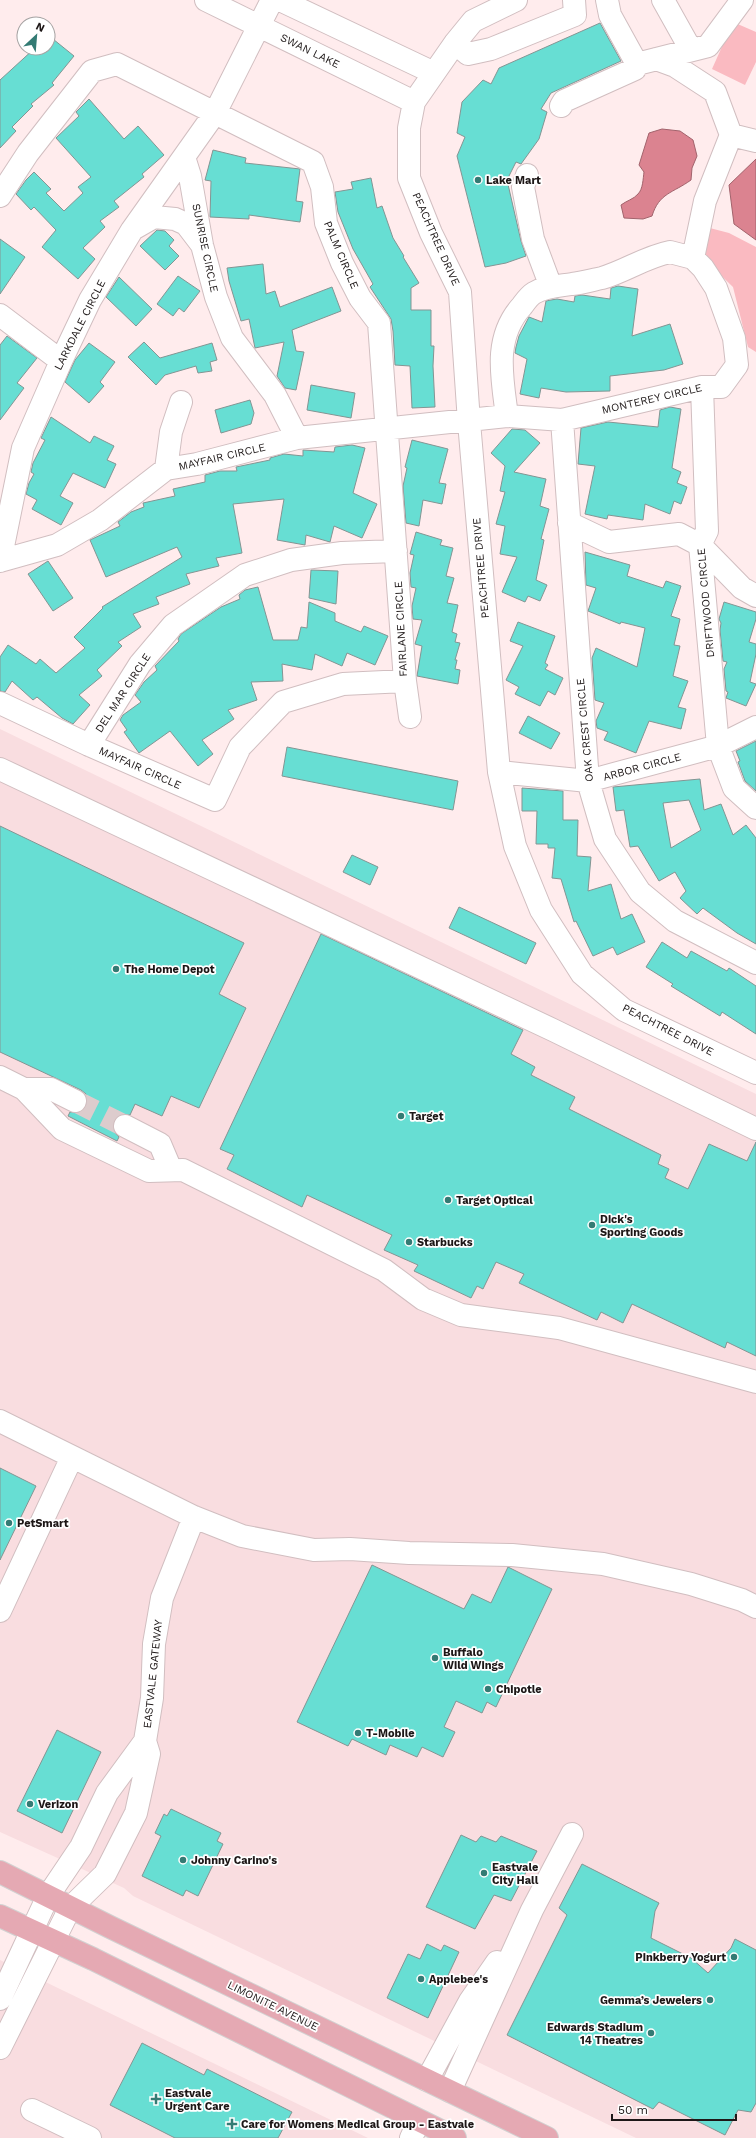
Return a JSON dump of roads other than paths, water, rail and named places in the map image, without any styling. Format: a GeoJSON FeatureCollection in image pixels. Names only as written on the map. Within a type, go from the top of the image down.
{"type":"FeatureCollection","features":[{"type":"Feature","properties":{"kind":"main road","name":"LIMONITE AVENUE"},"geometry":{"type":"LineString","coordinates":[[0,1872],[70,1908],[547,2138]]}},
{"type":"Feature","properties":{"kind":"main road"},"geometry":{"type":"LineString","coordinates":[[0,1916],[54,1941],[415,2130],[455,2138]]}},
{"type":"Feature","properties":{"kind":"street","name":"SWAN LAKE"},"geometry":{"type":"LineString","coordinates":[[206,0],[414,102]]}},
{"type":"Feature","properties":{"kind":"street","name":"LARKDALE CIRCLE"},"geometry":{"type":"LineString","coordinates":[[0,561],[23,448],[61,361],[90,300],[132,230],[215,113],[272,0]]}},
{"type":"Feature","properties":{"kind":"street"},"geometry":{"type":"LineString","coordinates":[[280,0],[434,73]]}},
{"type":"Feature","properties":{"kind":"street","name":"PEACHTREE DRIVE"},"geometry":{"type":"LineString","coordinates":[[516,0],[473,21],[455,42],[414,102],[409,128],[409,178],[431,233],[460,292],[469,422],[499,772],[515,846],[541,910],[582,974],[624,1010],[756,1073]]}},
{"type":"Feature","properties":{"kind":"street"},"geometry":{"type":"LineString","coordinates":[[663,0],[691,50]]}},
{"type":"Feature","properties":{"kind":"street"},"geometry":{"type":"LineString","coordinates":[[561,106],[564,101],[635,69],[647,62],[708,46],[742,0]]}},
{"type":"Feature","properties":{"kind":"street"},"geometry":{"type":"LineString","coordinates":[[455,42],[468,54],[491,49],[575,7],[608,8],[647,62],[675,66],[715,92],[731,135],[705,201],[693,258],[670,252],[652,255],[619,272],[573,284],[551,287],[533,293],[516,312],[503,336],[501,369],[507,416]]}},
{"type":"Feature","properties":{"kind":"street","name":"PALM CIRCLE"},"geometry":{"type":"LineString","coordinates":[[0,196],[28,153],[92,72],[117,64],[313,162],[322,187],[326,223],[342,263],[360,298],[379,323],[386,428]]}},
{"type":"Feature","properties":{"kind":"street"},"geometry":{"type":"LineString","coordinates":[[731,135],[756,141]]}},
{"type":"Feature","properties":{"kind":"street","name":"SUNRISE CIRCLE"},"geometry":{"type":"LineString","coordinates":[[184,157],[190,176],[202,245],[216,297],[232,338],[275,395],[297,438]]}},
{"type":"Feature","properties":{"kind":"street"},"geometry":{"type":"LineString","coordinates":[[527,175],[523,187],[533,239],[551,287]]}},
{"type":"Feature","properties":{"kind":"street"},"geometry":{"type":"LineString","coordinates":[[132,230],[154,217],[164,217],[186,224],[202,245]]}},
{"type":"Feature","properties":{"kind":"street","name":"MONTEREY CIRCLE"},"geometry":{"type":"LineString","coordinates":[[469,422],[507,416],[562,420],[702,387],[721,387],[737,365],[734,338],[716,288],[703,268],[693,258]]}},
{"type":"Feature","properties":{"kind":"street"},"geometry":{"type":"LineString","coordinates":[[0,315],[61,361]]}},
{"type":"Feature","properties":{"kind":"street","name":"DRIFTWOOD CIRCLE"},"geometry":{"type":"LineString","coordinates":[[702,387],[706,531],[700,546],[718,746],[734,788],[756,808]]}},
{"type":"Feature","properties":{"kind":"street"},"geometry":{"type":"LineString","coordinates":[[166,469],[171,432],[181,402]]}},
{"type":"Feature","properties":{"kind":"street","name":"OAK CREST CIRCLE"},"geometry":{"type":"LineString","coordinates":[[562,420],[588,781],[605,839],[640,892],[675,921],[756,963]]}},
{"type":"Feature","properties":{"kind":"street","name":"MAYFAIR CIRCLE"},"geometry":{"type":"LineString","coordinates":[[0,561],[57,545],[100,520],[166,469],[197,464],[297,438],[386,428],[469,422]]}},
{"type":"Feature","properties":{"kind":"street","name":"FAIRLANE CIRCLE"},"geometry":{"type":"LineString","coordinates":[[215,800],[240,747],[283,702],[343,684],[405,681],[386,428]]}},
{"type":"Feature","properties":{"kind":"street"},"geometry":{"type":"LineString","coordinates":[[569,523],[609,542],[679,534],[700,546],[742,588],[756,596]]}},
{"type":"Feature","properties":{"kind":"street","name":"DEL MAR CIRCLE"},"geometry":{"type":"LineString","coordinates":[[89,746],[140,664],[173,625],[245,575],[291,560],[342,553],[396,551]]}},
{"type":"Feature","properties":{"kind":"street"},"geometry":{"type":"LineString","coordinates":[[405,681],[410,717]]}},
{"type":"Feature","properties":{"kind":"street","name":"MAYFAIR CIRCLE"},"geometry":{"type":"LineString","coordinates":[[0,703],[89,746],[215,800]]}},
{"type":"Feature","properties":{"kind":"street","name":"ARBOR CIRCLE"},"geometry":{"type":"LineString","coordinates":[[499,772],[588,781],[718,746],[756,727]]}},
{"type":"Feature","properties":{"kind":"street"},"geometry":{"type":"LineString","coordinates":[[0,769],[553,1030],[756,1129]]}},
{"type":"Feature","properties":{"kind":"street"},"geometry":{"type":"LineString","coordinates":[[0,1077],[24,1089],[62,1129],[148,1171],[183,1170],[384,1270],[423,1299],[461,1315],[559,1328],[756,1382]]}},
{"type":"Feature","properties":{"kind":"street"},"geometry":{"type":"LineString","coordinates":[[24,1089],[51,1089],[75,1101]]}},
{"type":"Feature","properties":{"kind":"street"},"geometry":{"type":"LineString","coordinates":[[125,1126],[160,1144],[170,1170]]}},
{"type":"Feature","properties":{"kind":"street"},"geometry":{"type":"LineString","coordinates":[[0,1421],[194,1517],[242,1536],[314,1550],[350,1549],[409,1553],[512,1556],[603,1564],[691,1584],[742,1600],[756,1607]]}},
{"type":"Feature","properties":{"kind":"street"},"geometry":{"type":"LineString","coordinates":[[0,1611],[72,1457]]}},
{"type":"Feature","properties":{"kind":"street","name":"EASTVALE GATEWAY"},"geometry":{"type":"LineString","coordinates":[[145,1741],[152,1698],[154,1644],[162,1598],[194,1517]]}},
{"type":"Feature","properties":{"kind":"street"},"geometry":{"type":"LineString","coordinates":[[0,1999],[48,1896],[81,1847],[107,1793],[145,1741]]}},
{"type":"Feature","properties":{"kind":"street"},"geometry":{"type":"LineString","coordinates":[[0,2048],[70,1908],[105,1874],[136,1813],[149,1754],[145,1741]]}},
{"type":"Feature","properties":{"kind":"street"},"geometry":{"type":"LineString","coordinates":[[450,2091],[532,1910],[572,1834]]}},
{"type":"Feature","properties":{"kind":"street"},"geometry":{"type":"LineString","coordinates":[[428,2080],[470,2001],[532,1910]]}},
{"type":"Feature","properties":{"kind":"street"},"geometry":{"type":"LineString","coordinates":[[32,2110],[90,2138]]}},
{"type":"Feature","properties":{"kind":"tunnel"},"geometry":{"type":"LineString","coordinates":[[75,1101],[125,1126]]}},
{"type":"Feature","properties":{"kind":"place","name":"Lake Mart"},"geometry":{"type":"Point","coordinates":[478,180]}},
{"type":"Feature","properties":{"kind":"place","name":"The Home Depot"},"geometry":{"type":"Point","coordinates":[116,969]}},
{"type":"Feature","properties":{"kind":"place","name":"Target"},"geometry":{"type":"Point","coordinates":[401,1116]}},
{"type":"Feature","properties":{"kind":"place","name":"Target Optical"},"geometry":{"type":"Point","coordinates":[448,1200]}},
{"type":"Feature","properties":{"kind":"place","name":"Dick's Sporting Goods"},"geometry":{"type":"Point","coordinates":[592,1225]}},
{"type":"Feature","properties":{"kind":"place","name":"Starbucks"},"geometry":{"type":"Point","coordinates":[409,1242]}},
{"type":"Feature","properties":{"kind":"place","name":"PetSmart"},"geometry":{"type":"Point","coordinates":[9,1523]}},
{"type":"Feature","properties":{"kind":"place","name":"Buffalo Wild Wings"},"geometry":{"type":"Point","coordinates":[435,1658]}},
{"type":"Feature","properties":{"kind":"place","name":"Chipotle"},"geometry":{"type":"Point","coordinates":[488,1689]}},
{"type":"Feature","properties":{"kind":"place","name":"T-Mobile"},"geometry":{"type":"Point","coordinates":[358,1733]}},
{"type":"Feature","properties":{"kind":"place","name":"Verizon"},"geometry":{"type":"Point","coordinates":[30,1804]}},
{"type":"Feature","properties":{"kind":"place","name":"Johnny Carino's"},"geometry":{"type":"Point","coordinates":[183,1860]}},
{"type":"Feature","properties":{"kind":"place","name":"Eastvale City Hall"},"geometry":{"type":"Point","coordinates":[484,1873]}},
{"type":"Feature","properties":{"kind":"place","name":"Pinkberry Yogurt"},"geometry":{"type":"Point","coordinates":[734,1957]}},
{"type":"Feature","properties":{"kind":"place","name":"Applebee's"},"geometry":{"type":"Point","coordinates":[421,1979]}},
{"type":"Feature","properties":{"kind":"place","name":"Gemma’s Jewelers"},"geometry":{"type":"Point","coordinates":[710,2000]}},
{"type":"Feature","properties":{"kind":"place","name":"Edwards Stadium 14 Theatres"},"geometry":{"type":"Point","coordinates":[651,2033]}},
{"type":"Feature","properties":{"kind":"place","name":"Eastvale Urgent Care"},"geometry":{"type":"Point","coordinates":[156,2099]}},
{"type":"Feature","properties":{"kind":"place","name":"Care for Womens Medical Group - Eastvale"},"geometry":{"type":"Point","coordinates":[232,2124]}}]}
